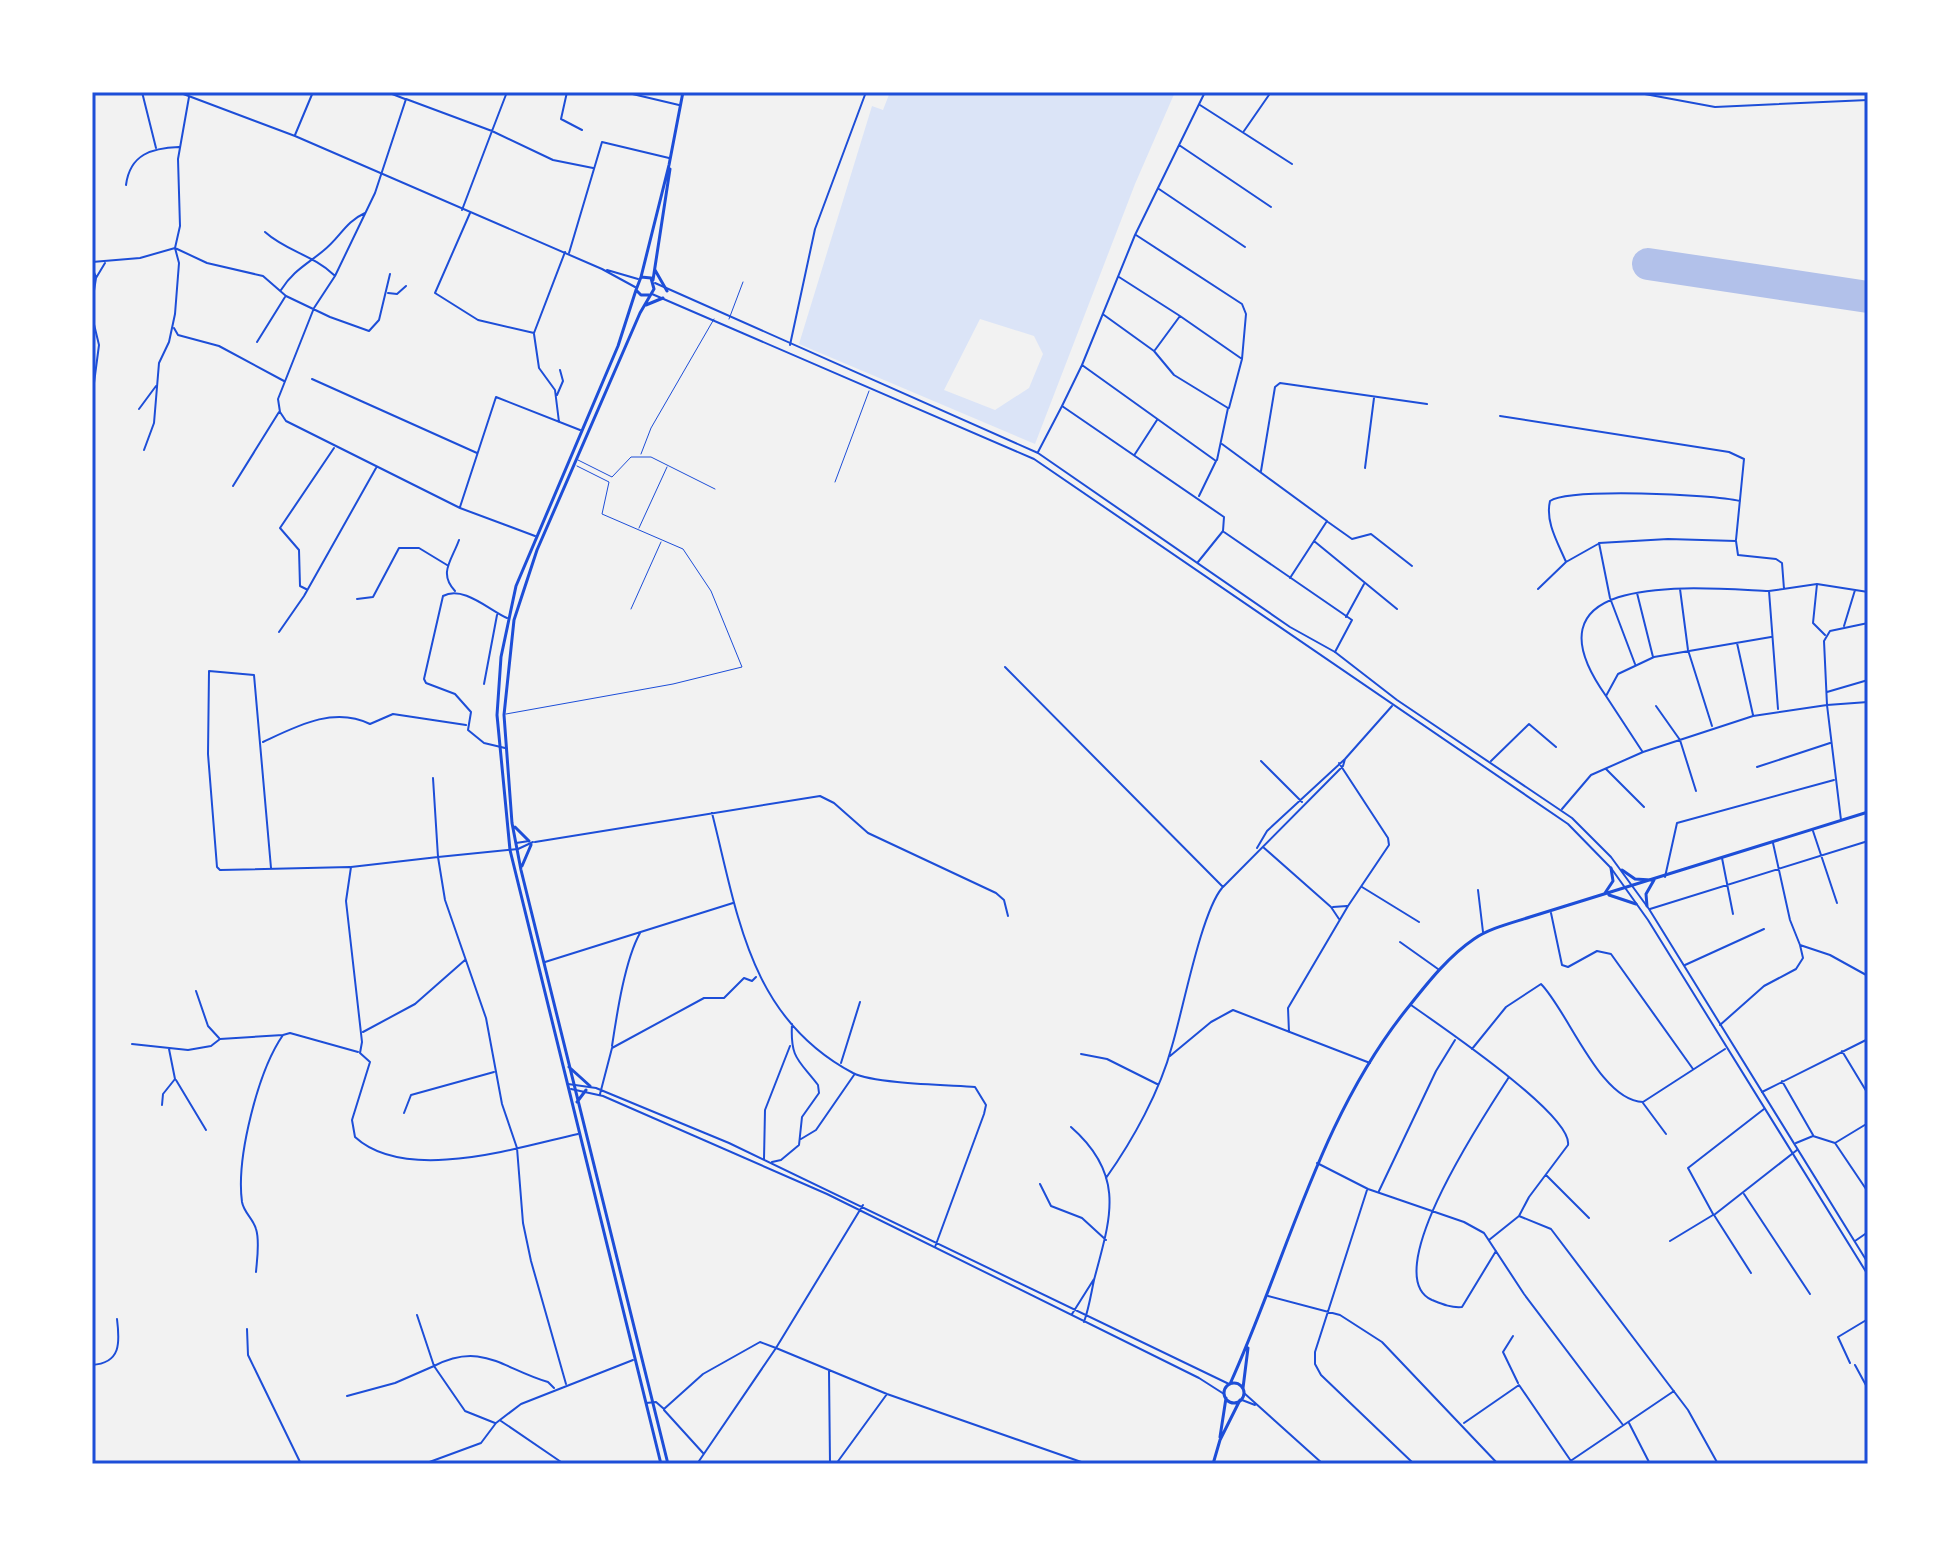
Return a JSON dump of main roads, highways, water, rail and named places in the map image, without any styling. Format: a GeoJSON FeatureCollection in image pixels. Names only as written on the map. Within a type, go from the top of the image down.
{"type":"FeatureCollection","features":[{"type":"Feature","properties":{"kind":"main road"},"geometry":{"type":"LineString","coordinates":[[661,1464],[510,850],[498,737],[498,688],[507,618],[535,536],[627,324],[671,159],[683,92]]}},
{"type":"Feature","properties":{"kind":"main road"},"geometry":{"type":"LineString","coordinates":[[668,1464],[521,870],[512,823],[504,715],[514,620],[537,550],[650,295],[669,165]]}},
{"type":"Feature","properties":{"kind":"main road"},"geometry":{"type":"LineString","coordinates":[[654,268],[667,291]]}},
{"type":"Feature","properties":{"kind":"main road"},"geometry":{"type":"LineString","coordinates":[[640,278],[653,282]]}},
{"type":"Feature","properties":{"kind":"main road"},"geometry":{"type":"LineString","coordinates":[[635,288],[641,295],[650,295]]}},
{"type":"Feature","properties":{"kind":"main road"},"geometry":{"type":"LineString","coordinates":[[643,307],[663,298]]}},
{"type":"Feature","properties":{"kind":"main road"},"geometry":{"type":"LineString","coordinates":[[592,405],[599,408]]}},
{"type":"Feature","properties":{"kind":"main road"},"geometry":{"type":"LineString","coordinates":[[589,414],[595,416]]}},
{"type":"Feature","properties":{"kind":"main road"},"geometry":{"type":"LineString","coordinates":[[498,737],[505,736]]}},
{"type":"Feature","properties":{"kind":"main road"},"geometry":{"type":"LineString","coordinates":[[1213,1464],[1229,1384],[1248,1344],[1317,1163],[1370,1063],[1410,1004],[1439,970],[1484,933],[1868,812]]}},
{"type":"Feature","properties":{"kind":"main road"},"geometry":{"type":"LineString","coordinates":[[512,823],[531,843],[521,870]]}},
{"type":"Feature","properties":{"kind":"main road"},"geometry":{"type":"LineString","coordinates":[[1604,895],[1612,883],[1611,868]]}},
{"type":"Feature","properties":{"kind":"main road"},"geometry":{"type":"LineString","coordinates":[[1622,870],[1635,879],[1654,880]]}},
{"type":"Feature","properties":{"kind":"main road"},"geometry":{"type":"LineString","coordinates":[[1648,908],[1646,894],[1654,880]]}},
{"type":"Feature","properties":{"kind":"main road"},"geometry":{"type":"LineString","coordinates":[[1604,895],[1636,904]]}},
{"type":"Feature","properties":{"kind":"main road"},"geometry":{"type":"LineString","coordinates":[[569,1066],[590,1086]]}},
{"type":"Feature","properties":{"kind":"main road"},"geometry":{"type":"LineString","coordinates":[[577,1102],[586,1090]]}},
{"type":"Feature","properties":{"kind":"main road"},"geometry":{"type":"LineString","coordinates":[[592,1192],[599,1190]]}},
{"type":"Feature","properties":{"kind":"main road"},"geometry":{"type":"LineString","coordinates":[[1220,1440],[1243,1391],[1248,1344]]}},
{"type":"Feature","properties":{"kind":"main road"},"geometry":{"type":"LineString","coordinates":[[1229,1384],[1237,1384],[1243,1391]]}},
{"type":"Feature","properties":{"kind":"main road"},"geometry":{"type":"LineString","coordinates":[[1225,1396],[1234,1402],[1240,1400]]}}]}
